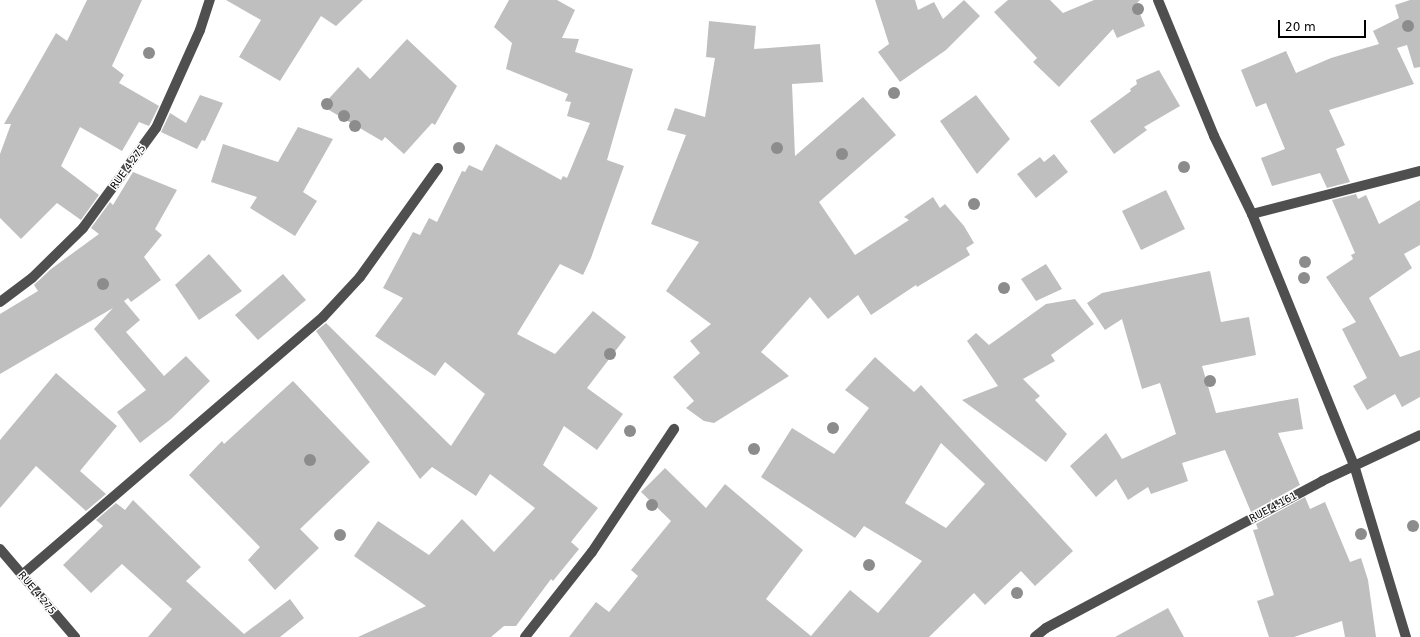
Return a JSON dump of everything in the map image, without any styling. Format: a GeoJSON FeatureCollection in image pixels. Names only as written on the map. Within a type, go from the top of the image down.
{"type":"FeatureCollection","features":[{"type":"Feature","properties":{"kind":"street","name":"RUE 4.275"},"geometry":{"type":"LineString","coordinates":[[0,302],[32,278],[83,228],[156,128],[200,30],[210,0]]}},
{"type":"Feature","properties":{"kind":"street"},"geometry":{"type":"LineString","coordinates":[[1158,0],[1214,136],[1252,214],[1354,464],[1406,637]]}},
{"type":"Feature","properties":{"kind":"street"},"geometry":{"type":"LineString","coordinates":[[22,575],[324,317],[360,277],[438,168]]}},
{"type":"Feature","properties":{"kind":"street"},"geometry":{"type":"LineString","coordinates":[[1252,214],[1420,171]]}},
{"type":"Feature","properties":{"kind":"street"},"geometry":{"type":"LineString","coordinates":[[525,637],[592,552],[674,429]]}},
{"type":"Feature","properties":{"kind":"street","name":"RUE 4.161"},"geometry":{"type":"LineString","coordinates":[[1035,637],[1046,628],[1354,464],[1420,435]]}},
{"type":"Feature","properties":{"kind":"street","name":"RUE 4.275"},"geometry":{"type":"LineString","coordinates":[[0,549],[75,637]]}},
{"type":"Feature","properties":{"kind":"building"},"geometry":{"type":"Polygon","coordinates":[[[87,0],[142,0],[112,66],[124,75],[119,83],[159,106],[149,126],[139,122],[122,151],[80,127],[61,166],[99,195],[81,220],[57,203],[21,239],[0,218],[0,154],[11,124],[4,124],[56,33],[67,41],[87,0]]]}},
{"type":"Feature","properties":{"kind":"building"},"geometry":{"type":"Polygon","coordinates":[[[226,0],[363,0],[336,26],[321,16],[280,81],[239,57],[261,20],[226,0]]]}},
{"type":"Feature","properties":{"kind":"building"},"geometry":{"type":"Polygon","coordinates":[[[509,0],[557,0],[575,10],[562,38],[579,39],[575,52],[633,69],[607,160],[624,166],[591,258],[583,275],[560,264],[517,334],[555,354],[593,311],[626,337],[587,388],[623,414],[597,450],[564,426],[543,465],[598,508],[571,542],[579,549],[553,581],[551,579],[516,626],[504,626],[491,637],[358,637],[426,606],[354,556],[378,521],[429,555],[462,519],[494,552],[535,508],[490,474],[476,496],[432,467],[420,479],[316,331],[326,323],[451,446],[485,394],[445,362],[435,376],[375,336],[403,298],[383,288],[413,232],[420,235],[429,218],[437,222],[462,171],[465,172],[469,165],[482,171],[496,144],[561,180],[563,176],[567,178],[590,123],[567,116],[571,102],[565,101],[568,94],[506,69],[512,43],[494,27],[509,0]]]}},
{"type":"Feature","properties":{"kind":"building"},"geometry":{"type":"Polygon","coordinates":[[[875,0],[915,0],[918,10],[934,2],[943,19],[964,0],[980,16],[946,50],[900,82],[878,52],[889,44],[875,0]]]}},
{"type":"Feature","properties":{"kind":"building"},"geometry":{"type":"Polygon","coordinates":[[[1008,0],[1050,0],[1063,13],[1094,0],[1140,0],[1136,4],[1145,26],[1117,38],[1113,29],[1059,87],[1033,62],[1037,58],[994,12],[1008,0]]]}},
{"type":"Feature","properties":{"kind":"building"},"geometry":{"type":"Polygon","coordinates":[[[1410,0],[1420,0],[1420,67],[1414,68],[1407,45],[1397,48],[1414,84],[1329,110],[1345,145],[1336,149],[1350,182],[1327,188],[1320,173],[1272,186],[1261,158],[1285,149],[1266,103],[1256,107],[1241,70],[1286,51],[1296,73],[1331,58],[1379,44],[1373,31],[1399,18],[1395,5],[1410,0]]]}},
{"type":"Feature","properties":{"kind":"building"},"geometry":{"type":"Polygon","coordinates":[[[709,21],[756,26],[754,49],[820,44],[823,82],[792,84],[795,156],[863,97],[896,135],[819,202],[855,255],[909,220],[904,217],[933,197],[940,208],[945,204],[964,226],[974,243],[966,248],[970,255],[917,287],[916,285],[871,315],[858,295],[828,319],[810,297],[761,352],[789,376],[714,423],[704,421],[686,408],[694,401],[673,377],[700,353],[690,341],[711,324],[666,291],[699,242],[651,224],[686,135],[667,130],[675,108],[705,117],[715,58],[706,57],[709,21]]]}},
{"type":"Feature","properties":{"kind":"building"},"geometry":{"type":"Polygon","coordinates":[[[407,39],[457,86],[435,125],[432,123],[404,154],[385,137],[382,141],[322,106],[358,67],[370,79],[407,39]]]}},
{"type":"Feature","properties":{"kind":"building"},"geometry":{"type":"Polygon","coordinates":[[[1159,70],[1180,106],[1144,127],[1147,130],[1114,154],[1090,121],[1131,91],[1130,89],[1137,84],[1136,80],[1159,70]]]}},
{"type":"Feature","properties":{"kind":"building"},"geometry":{"type":"Polygon","coordinates":[[[200,95],[223,103],[205,141],[202,140],[197,149],[161,132],[170,113],[186,123],[200,95]]]}},
{"type":"Feature","properties":{"kind":"building"},"geometry":{"type":"Polygon","coordinates":[[[976,95],[1010,139],[977,174],[940,121],[976,95]]]}},
{"type":"Feature","properties":{"kind":"building"},"geometry":{"type":"Polygon","coordinates":[[[298,127],[333,139],[303,192],[317,201],[295,236],[250,208],[257,197],[211,182],[223,144],[278,162],[298,127]]]}},
{"type":"Feature","properties":{"kind":"building"},"geometry":{"type":"Polygon","coordinates":[[[1054,154],[1068,172],[1036,198],[1017,174],[1040,157],[1044,162],[1054,154]]]}},
{"type":"Feature","properties":{"kind":"building"},"geometry":{"type":"Polygon","coordinates":[[[133,172],[177,190],[155,229],[162,235],[144,257],[161,280],[131,302],[128,298],[124,301],[140,320],[126,332],[164,376],[186,356],[210,381],[171,419],[140,443],[117,412],[146,390],[94,329],[113,308],[0,374],[0,314],[38,291],[34,285],[51,269],[99,234],[91,228],[110,202],[113,205],[133,172]]]}},
{"type":"Feature","properties":{"kind":"building"},"geometry":{"type":"Polygon","coordinates":[[[1166,190],[1185,229],[1141,250],[1122,211],[1166,190]]]}},
{"type":"Feature","properties":{"kind":"building"},"geometry":{"type":"Polygon","coordinates":[[[1356,194],[1358,199],[1366,195],[1379,224],[1420,200],[1420,245],[1404,254],[1412,268],[1369,298],[1400,357],[1420,350],[1420,397],[1402,407],[1395,394],[1367,410],[1353,386],[1367,378],[1342,329],[1356,322],[1326,277],[1353,259],[1351,255],[1355,253],[1332,200],[1356,194]]]}},
{"type":"Feature","properties":{"kind":"building"},"geometry":{"type":"Polygon","coordinates":[[[209,254],[242,291],[199,320],[175,285],[209,254]]]}},
{"type":"Feature","properties":{"kind":"building"},"geometry":{"type":"Polygon","coordinates":[[[1046,264],[1062,289],[1036,301],[1021,279],[1046,264]]]}},
{"type":"Feature","properties":{"kind":"building"},"geometry":{"type":"Polygon","coordinates":[[[1210,271],[1221,322],[1249,317],[1256,355],[1202,366],[1216,413],[1298,398],[1303,429],[1278,433],[1300,485],[1251,512],[1225,450],[1182,463],[1188,481],[1151,494],[1148,487],[1128,500],[1116,479],[1096,497],[1070,466],[1106,433],[1122,459],[1176,434],[1160,383],[1142,389],[1122,319],[1105,330],[1087,303],[1102,293],[1210,271]]]}},
{"type":"Feature","properties":{"kind":"building"},"geometry":{"type":"Polygon","coordinates":[[[283,274],[306,300],[258,340],[235,315],[283,274]]]}},
{"type":"Feature","properties":{"kind":"building"},"geometry":{"type":"Polygon","coordinates":[[[1075,299],[1094,324],[1051,355],[1055,361],[1023,379],[1040,396],[1035,400],[1067,434],[1046,462],[962,400],[998,386],[967,341],[976,333],[989,345],[1046,304],[1075,299]]]}},
{"type":"Feature","properties":{"kind":"building"},"geometry":{"type":"Polygon","coordinates":[[[875,357],[914,392],[921,385],[1073,551],[1035,586],[1021,571],[985,605],[974,593],[929,637],[569,637],[596,602],[609,612],[638,576],[631,570],[671,521],[641,492],[665,468],[706,508],[725,484],[803,550],[766,599],[811,636],[850,590],[878,613],[922,561],[864,526],[855,538],[761,477],[792,428],[834,454],[869,408],[845,390],[875,357]],[[941,443],[905,503],[946,528],[985,484],[941,443]]]}},
{"type":"Feature","properties":{"kind":"building"},"geometry":{"type":"Polygon","coordinates":[[[56,373],[117,426],[80,471],[106,494],[86,511],[36,466],[0,508],[0,440],[56,373]]]}},
{"type":"Feature","properties":{"kind":"building"},"geometry":{"type":"Polygon","coordinates":[[[293,381],[370,462],[300,529],[319,548],[275,590],[248,560],[260,547],[189,475],[222,441],[224,444],[293,381]]]}},
{"type":"Feature","properties":{"kind":"building"},"geometry":{"type":"Polygon","coordinates":[[[1305,497],[1310,509],[1325,502],[1350,562],[1361,558],[1368,580],[1376,637],[1345,637],[1342,621],[1294,637],[1269,637],[1257,601],[1274,595],[1253,530],[1258,529],[1256,524],[1305,497]]]}},
{"type":"Feature","properties":{"kind":"building"},"geometry":{"type":"Polygon","coordinates":[[[133,500],[201,567],[186,581],[244,634],[290,599],[304,618],[280,637],[148,637],[172,609],[122,564],[91,593],[63,565],[103,526],[96,520],[116,503],[125,510],[133,500]]]}},
{"type":"Feature","properties":{"kind":"building"},"geometry":{"type":"Polygon","coordinates":[[[1168,608],[1184,637],[1115,637],[1168,608]]]}}]}
